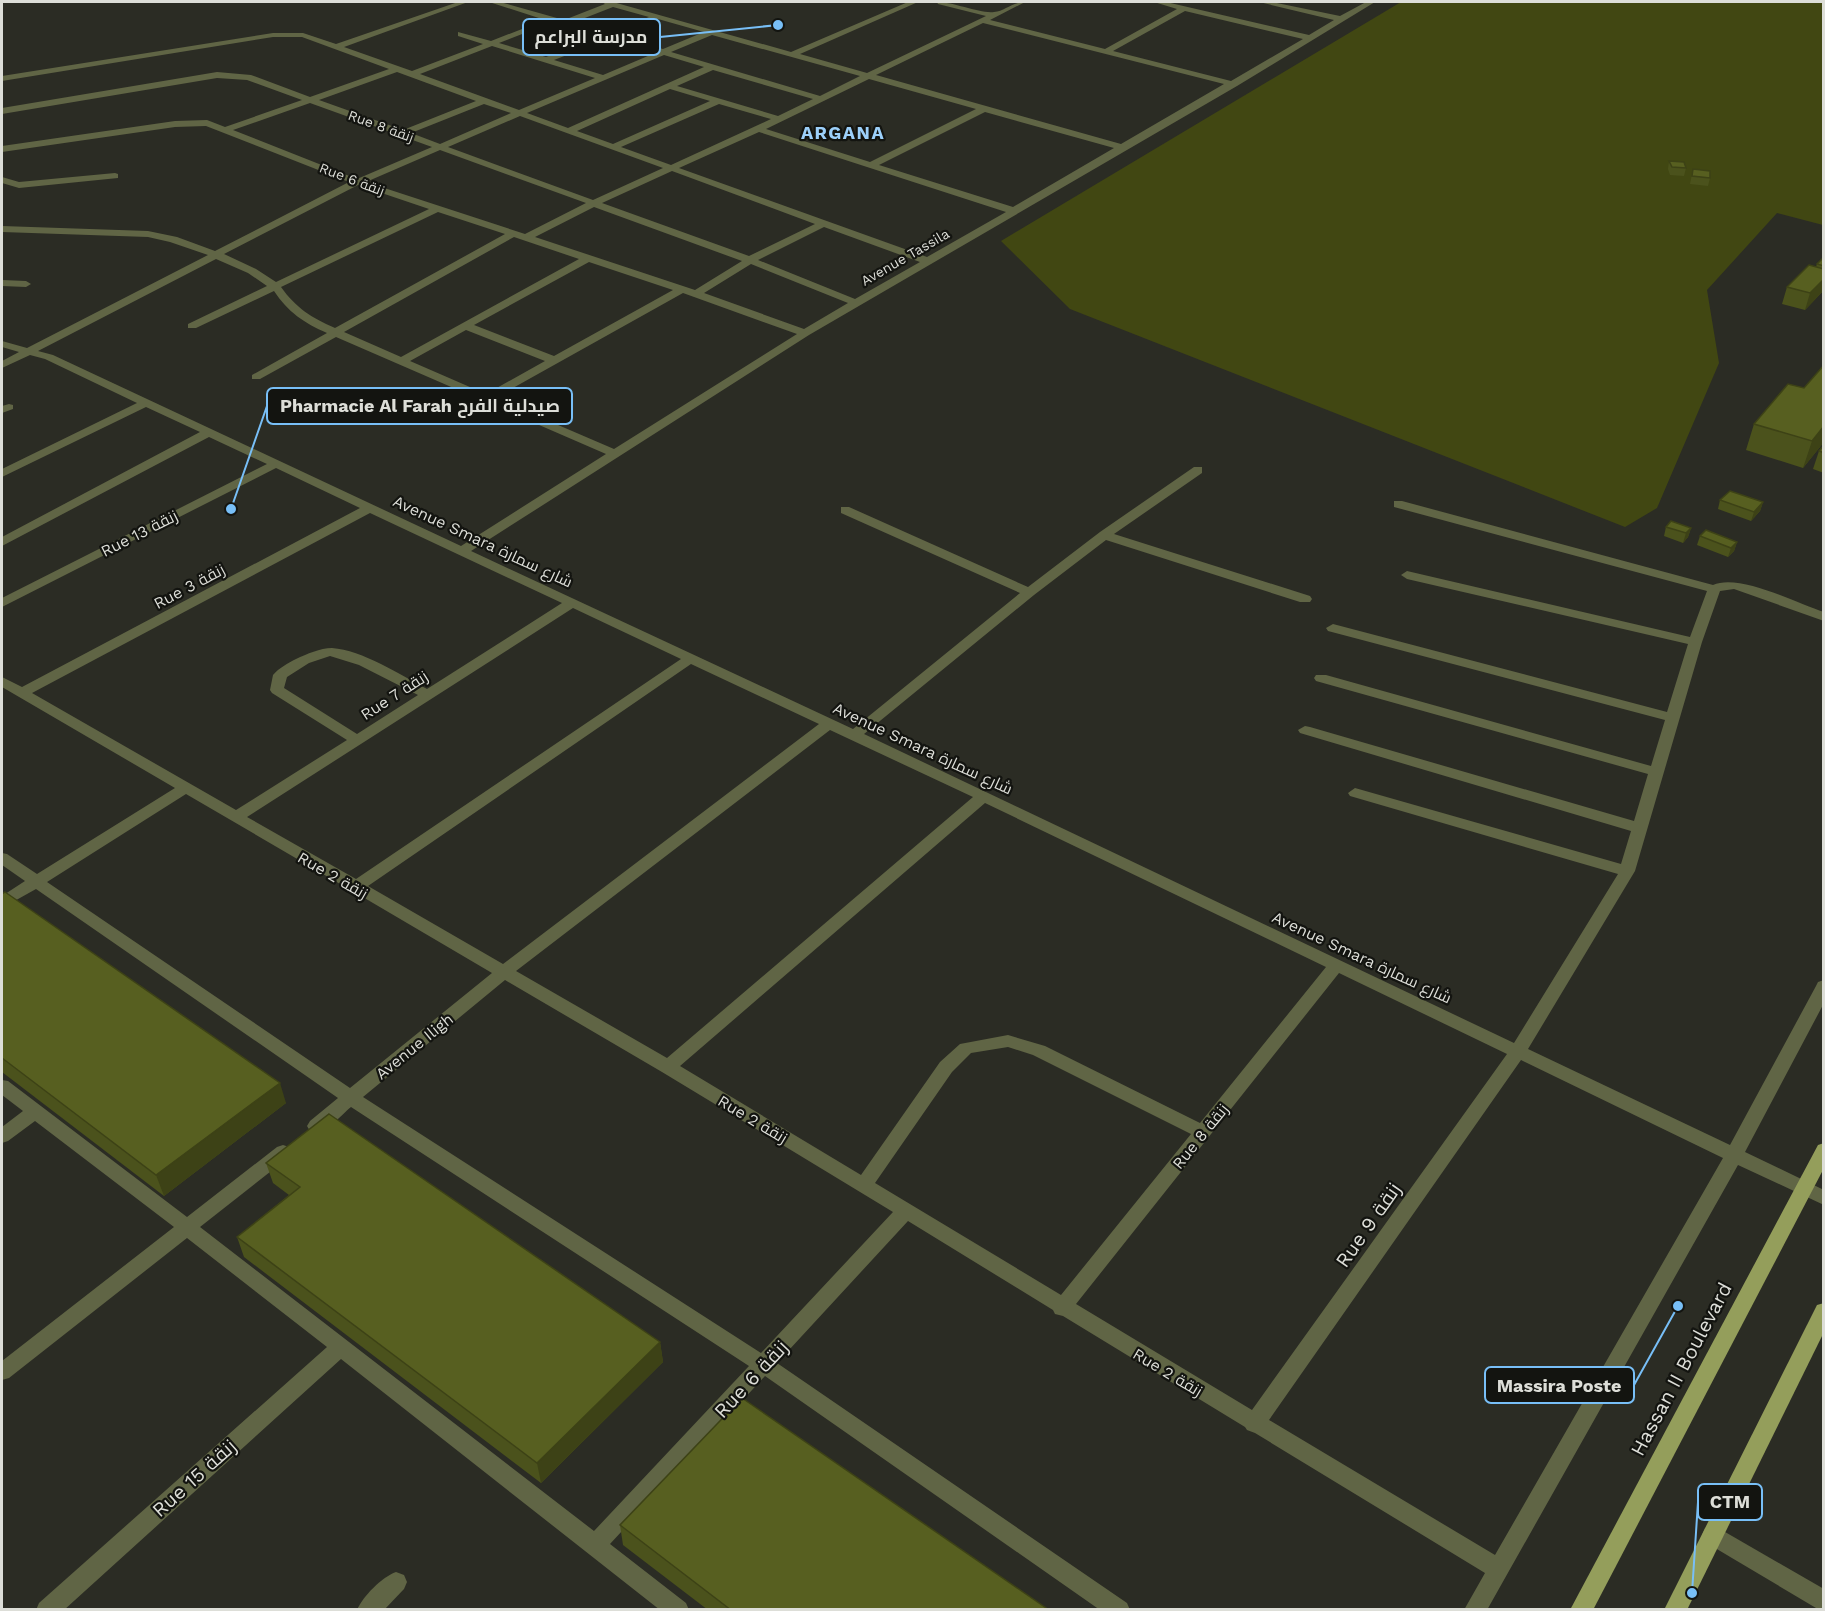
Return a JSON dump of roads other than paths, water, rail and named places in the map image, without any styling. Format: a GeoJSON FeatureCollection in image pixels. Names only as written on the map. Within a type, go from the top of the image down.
{"type":"FeatureCollection","features":[{"type":"Feature","properties":{"kind":"main road","name":"Hassan II Boulevard"},"geometry":{"type":"LineString","coordinates":[[1581,1610],[1823,1152]]}},
{"type":"Feature","properties":{"kind":"main road"},"geometry":{"type":"LineString","coordinates":[[1675,1610],[1824,1311]]}},
{"type":"Feature","properties":{"kind":"street"},"geometry":{"type":"LineString","coordinates":[[338,46],[464,2]]}},
{"type":"Feature","properties":{"kind":"street"},"geometry":{"type":"LineString","coordinates":[[493,2],[821,99]]}},
{"type":"Feature","properties":{"kind":"street"},"geometry":{"type":"LineString","coordinates":[[791,55],[914,2]]}},
{"type":"Feature","properties":{"kind":"street"},"geometry":{"type":"LineString","coordinates":[[941,2],[994,15]]}},
{"type":"Feature","properties":{"kind":"street"},"geometry":{"type":"LineString","coordinates":[[526,238],[594,203],[779,120],[1021,2]]}},
{"type":"Feature","properties":{"kind":"street"},"geometry":{"type":"LineString","coordinates":[[1158,2],[1311,38]]}},
{"type":"Feature","properties":{"kind":"street"},"geometry":{"type":"LineString","coordinates":[[1263,2],[1341,19]]}},
{"type":"Feature","properties":{"kind":"street","name":"Avenue Tassila"},"geometry":{"type":"LineString","coordinates":[[462,551],[805,333],[1371,2]]}},
{"type":"Feature","properties":{"kind":"street"},"geometry":{"type":"LineString","coordinates":[[564,23],[609,3],[1124,148]]}},
{"type":"Feature","properties":{"kind":"street"},"geometry":{"type":"LineString","coordinates":[[1106,52],[1184,8]]}},
{"type":"Feature","properties":{"kind":"street"},"geometry":{"type":"LineString","coordinates":[[547,60],[657,17]]}},
{"type":"Feature","properties":{"kind":"street"},"geometry":{"type":"LineString","coordinates":[[413,74],[554,19]]}},
{"type":"Feature","properties":{"kind":"street"},"geometry":{"type":"LineString","coordinates":[[983,21],[1234,84]]}},
{"type":"Feature","properties":{"kind":"street"},"geometry":{"type":"LineString","coordinates":[[2,365],[357,182],[711,32]]}},
{"type":"Feature","properties":{"kind":"street"},"geometry":{"type":"LineString","coordinates":[[2,78],[273,34],[303,35],[928,261]]}},
{"type":"Feature","properties":{"kind":"street"},"geometry":{"type":"LineString","coordinates":[[461,34],[604,78]]}},
{"type":"Feature","properties":{"kind":"street"},"geometry":{"type":"LineString","coordinates":[[569,131],[712,67]]}},
{"type":"Feature","properties":{"kind":"street"},"geometry":{"type":"LineString","coordinates":[[227,129],[398,69]]}},
{"type":"Feature","properties":{"kind":"street","name":"Rue 8 زنقة"},"geometry":{"type":"LineString","coordinates":[[2,111],[217,75],[248,77],[750,260],[855,303]]}},
{"type":"Feature","properties":{"kind":"street"},"geometry":{"type":"LineString","coordinates":[[668,86],[779,120]]}},
{"type":"Feature","properties":{"kind":"street"},"geometry":{"type":"LineString","coordinates":[[402,134],[485,100]]}},
{"type":"Feature","properties":{"kind":"street"},"geometry":{"type":"LineString","coordinates":[[613,147],[717,101]]}},
{"type":"Feature","properties":{"kind":"street"},"geometry":{"type":"LineString","coordinates":[[872,165],[983,109]]}},
{"type":"Feature","properties":{"kind":"street","name":"Rue 6 زنقة"},"geometry":{"type":"LineString","coordinates":[[2,150],[176,124],[207,123],[357,182],[682,289],[805,333]]}},
{"type":"Feature","properties":{"kind":"street"},"geometry":{"type":"LineString","coordinates":[[758,129],[1014,211]]}},
{"type":"Feature","properties":{"kind":"street"},"geometry":{"type":"LineString","coordinates":[[2,180],[19,185],[115,176]]}},
{"type":"Feature","properties":{"kind":"street"},"geometry":{"type":"LineString","coordinates":[[192,326],[437,209]]}},
{"type":"Feature","properties":{"kind":"street"},"geometry":{"type":"LineString","coordinates":[[696,294],[750,260],[824,223]]}},
{"type":"Feature","properties":{"kind":"street"},"geometry":{"type":"LineString","coordinates":[[2,229],[148,234],[173,239],[217,255],[276,286],[290,307],[299,314],[615,454]]}},
{"type":"Feature","properties":{"kind":"street"},"geometry":{"type":"LineString","coordinates":[[256,377],[512,234]]}},
{"type":"Feature","properties":{"kind":"street"},"geometry":{"type":"LineString","coordinates":[[404,360],[588,258]]}},
{"type":"Feature","properties":{"kind":"street"},"geometry":{"type":"LineString","coordinates":[[2,283],[26,284]]}},
{"type":"Feature","properties":{"kind":"street"},"geometry":{"type":"LineString","coordinates":[[488,398],[682,289]]}},
{"type":"Feature","properties":{"kind":"street"},"geometry":{"type":"LineString","coordinates":[[466,326],[554,360]]}},
{"type":"Feature","properties":{"kind":"street","name":"Avenue Smara شارع سمارة"},"geometry":{"type":"LineString","coordinates":[[2,344],[32,350],[209,432],[982,796],[1824,1198]]}},
{"type":"Feature","properties":{"kind":"street"},"geometry":{"type":"LineString","coordinates":[[2,473],[145,403]]}},
{"type":"Feature","properties":{"kind":"street"},"geometry":{"type":"LineString","coordinates":[[2,542],[209,432]]}},
{"type":"Feature","properties":{"kind":"street","name":"Rue 13 زنقة"},"geometry":{"type":"LineString","coordinates":[[3,601],[276,464]]}},
{"type":"Feature","properties":{"kind":"street"},"geometry":{"type":"LineString","coordinates":[[853,736],[1029,592],[1104,535],[1198,470]]}},
{"type":"Feature","properties":{"kind":"street"},"geometry":{"type":"LineString","coordinates":[[1398,504],[1714,589],[1723,585],[1735,585],[1824,617]]}},
{"type":"Feature","properties":{"kind":"street","name":"Rue 3 زنقة"},"geometry":{"type":"LineString","coordinates":[[23,692],[370,508]]}},
{"type":"Feature","properties":{"kind":"street"},"geometry":{"type":"LineString","coordinates":[[845,510],[1029,592]]}},
{"type":"Feature","properties":{"kind":"street"},"geometry":{"type":"LineString","coordinates":[[1104,535],[1305,599]]}},
{"type":"Feature","properties":{"kind":"street"},"geometry":{"type":"LineString","coordinates":[[1407,575],[1695,642]]}},
{"type":"Feature","properties":{"kind":"street","name":"Rue 9 زنقة"},"geometry":{"type":"LineString","coordinates":[[1254,1424],[1518,1051],[1627,871],[1695,642],[1714,589]]}},
{"type":"Feature","properties":{"kind":"street","name":"Rue 7 زنقة"},"geometry":{"type":"LineString","coordinates":[[236,817],[572,603]]}},
{"type":"Feature","properties":{"kind":"street"},"geometry":{"type":"LineString","coordinates":[[1333,628],[1673,718]]}},
{"type":"Feature","properties":{"kind":"street"},"geometry":{"type":"LineString","coordinates":[[357,740],[277,690],[280,675],[302,661],[332,652],[355,659],[428,695]]}},
{"type":"Feature","properties":{"kind":"street"},"geometry":{"type":"LineString","coordinates":[[355,888],[690,659]]}},
{"type":"Feature","properties":{"kind":"street"},"geometry":{"type":"LineString","coordinates":[[1321,678],[1657,772]]}},
{"type":"Feature","properties":{"kind":"street","name":"Rue 2 زنقة"},"geometry":{"type":"LineString","coordinates":[[2,681],[355,888],[505,971],[668,1067],[1062,1308],[1498,1569]]}},
{"type":"Feature","properties":{"kind":"street","name":"Avenue Iligh"},"geometry":{"type":"LineString","coordinates":[[2,1372],[351,1098],[505,971],[828,724]]}},
{"type":"Feature","properties":{"kind":"street"},"geometry":{"type":"LineString","coordinates":[[1305,730],[1640,828]]}},
{"type":"Feature","properties":{"kind":"street"},"geometry":{"type":"LineString","coordinates":[[2,903],[186,788]]}},
{"type":"Feature","properties":{"kind":"street"},"geometry":{"type":"LineString","coordinates":[[1355,793],[1627,871]]}},
{"type":"Feature","properties":{"kind":"street"},"geometry":{"type":"LineString","coordinates":[[668,1067],[982,796]]}},
{"type":"Feature","properties":{"kind":"street"},"geometry":{"type":"LineString","coordinates":[[2,858],[351,1098],[764,1365],[1119,1610]]}},
{"type":"Feature","properties":{"kind":"street","name":"Rue 8 زنقة"},"geometry":{"type":"LineString","coordinates":[[1062,1308],[1337,965]]}},
{"type":"Feature","properties":{"kind":"street"},"geometry":{"type":"LineString","coordinates":[[1475,1610],[1734,1155],[1824,986]]}},
{"type":"Feature","properties":{"kind":"street"},"geometry":{"type":"LineString","coordinates":[[863,1186],[946,1067],[966,1048],[1008,1041],[1039,1050],[1203,1132]]}},
{"type":"Feature","properties":{"kind":"street"},"geometry":{"type":"LineString","coordinates":[[2,1086],[188,1227],[678,1610]]}},
{"type":"Feature","properties":{"kind":"street"},"geometry":{"type":"LineString","coordinates":[[2,1136],[35,1112]]}},
{"type":"Feature","properties":{"kind":"street","name":"Rue 6 زنقة"},"geometry":{"type":"LineString","coordinates":[[595,1545],[905,1212]]}},
{"type":"Feature","properties":{"kind":"street","name":"Rue 15 زنقة"},"geometry":{"type":"LineString","coordinates":[[47,1610],[341,1347]]}},
{"type":"Feature","properties":{"kind":"street"},"geometry":{"type":"LineString","coordinates":[[1713,1534],[1824,1601]]}},
{"type":"Feature","properties":{"kind":"street"},"geometry":{"type":"LineString","coordinates":[[368,1610],[396,1582]]}},
{"type":"Feature","properties":{"kind":"place","name":"مدرسة البراعم"},"geometry":{"type":"Point","coordinates":[778,25]}},
{"type":"Feature","properties":{"kind":"place","name":"Pharmacie Al Farah صيدلية الفرح"},"geometry":{"type":"Point","coordinates":[231,509]}},
{"type":"Feature","properties":{"kind":"place","name":"Massira Poste"},"geometry":{"type":"Point","coordinates":[1678,1306]}},
{"type":"Feature","properties":{"kind":"place","name":"CTM"},"geometry":{"type":"Point","coordinates":[1692,1593]}},
{"type":"Feature","properties":{"kind":"district","name":"ARGANA"},"geometry":{"type":"Point","coordinates":[843,133]}}]}
